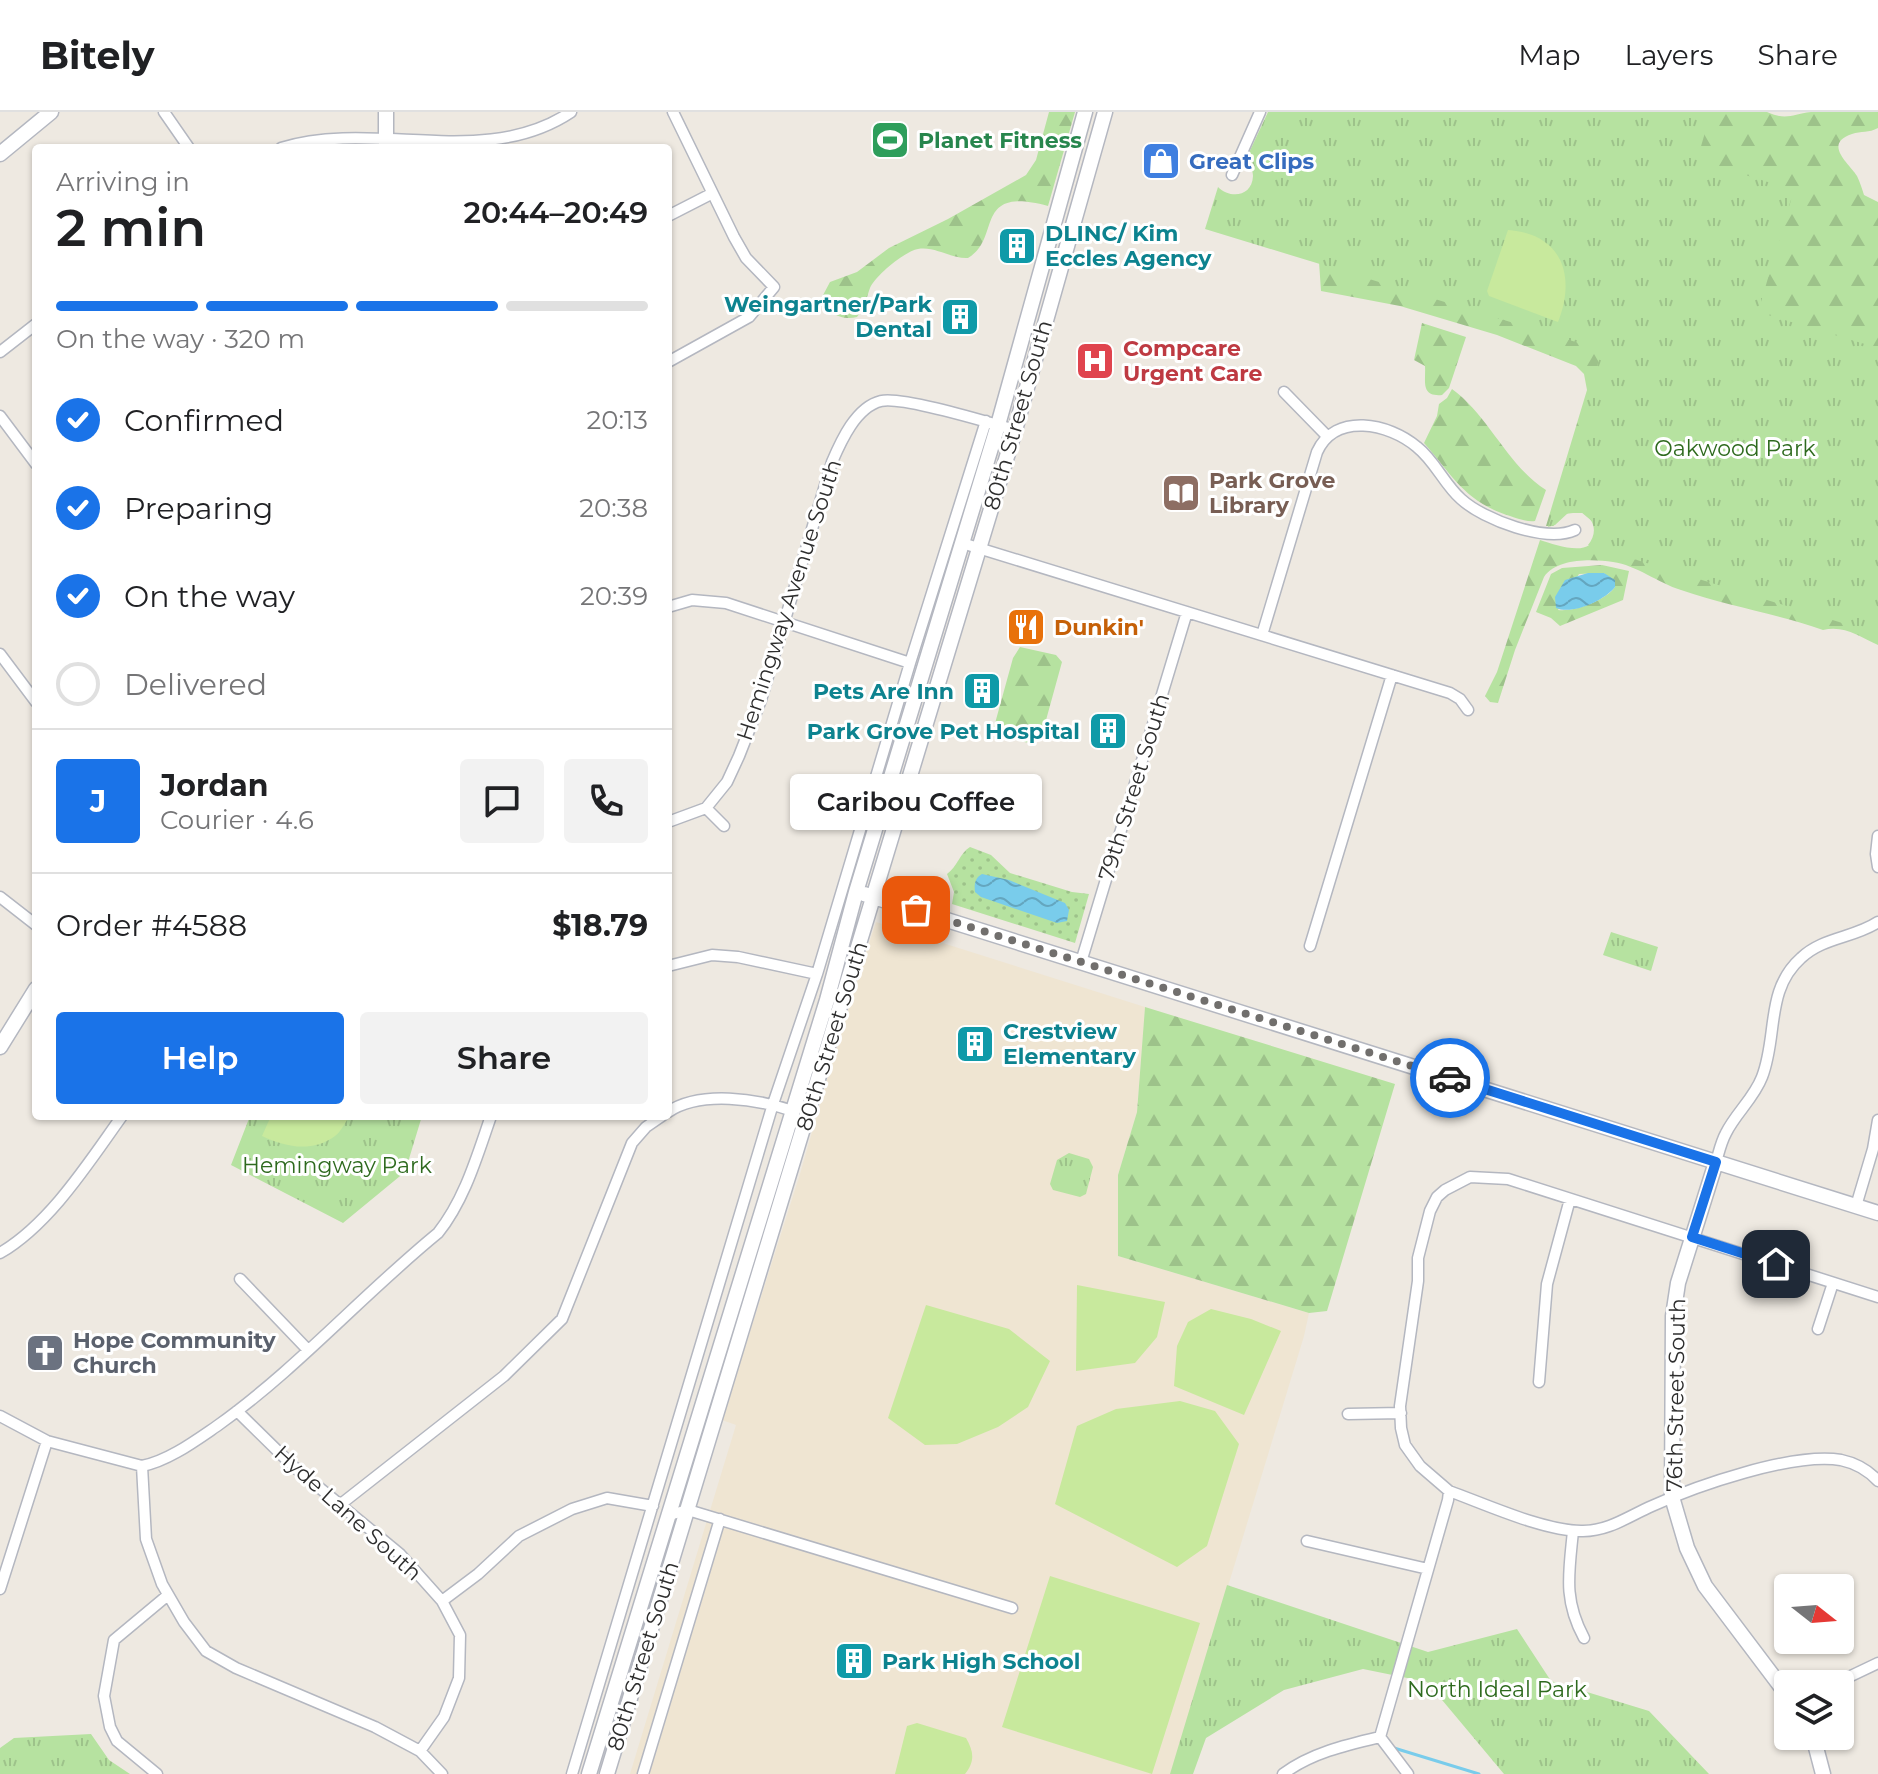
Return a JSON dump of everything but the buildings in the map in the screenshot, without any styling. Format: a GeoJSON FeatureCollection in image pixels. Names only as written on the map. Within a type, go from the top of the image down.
{"type":"FeatureCollection","features":[{"type":"Feature","properties":{"kind":"main road"},"geometry":{"type":"LineString","coordinates":[[0,154],[51,112]]}},
{"type":"Feature","properties":{"kind":"main road"},"geometry":{"type":"LineString","coordinates":[[386,112],[387,144]]}},
{"type":"Feature","properties":{"kind":"main road","name":"80th Street South"},"geometry":{"type":"LineString","coordinates":[[598,1773],[669,1515],[962,543],[992,423],[1085,112]]}},
{"type":"Feature","properties":{"kind":"main road","name":"80th Street South"},"geometry":{"type":"LineString","coordinates":[[598,1773],[688,1510],[1015,430],[1105,112]]}},
{"type":"Feature","properties":{"kind":"main road"},"geometry":{"type":"LineString","coordinates":[[856,892],[1878,1213]]}},
{"type":"Feature","properties":{"kind":"main road"},"geometry":{"type":"LineString","coordinates":[[0,1047],[32,995]]}},
{"type":"Feature","properties":{"kind":"main road","name":"76th Street South"},"geometry":{"type":"LineString","coordinates":[[1716,1162],[1678,1283],[1673,1316],[1672,1497],[1687,1548],[1705,1586],[1774,1677]]}},
{"type":"Feature","properties":{"kind":"main road"},"geometry":{"type":"LineString","coordinates":[[1817,1750],[1823,1774]]}},
{"type":"Feature","properties":{"kind":"street"},"geometry":{"type":"LineString","coordinates":[[164,112],[186,144]]}},
{"type":"Feature","properties":{"kind":"street"},"geometry":{"type":"LineString","coordinates":[[299,144],[327,138],[387,144],[495,140],[547,125],[571,112]]}},
{"type":"Feature","properties":{"kind":"street"},"geometry":{"type":"LineString","coordinates":[[672,360],[749,317],[774,287],[746,258],[711,194],[673,112]]}},
{"type":"Feature","properties":{"kind":"street"},"geometry":{"type":"LineString","coordinates":[[1232,175],[1260,112]]}},
{"type":"Feature","properties":{"kind":"street"},"geometry":{"type":"LineString","coordinates":[[672,214],[711,194]]}},
{"type":"Feature","properties":{"kind":"street"},"geometry":{"type":"LineString","coordinates":[[0,352],[32,327]]}},
{"type":"Feature","properties":{"kind":"street"},"geometry":{"type":"LineString","coordinates":[[1284,392],[1327,436]]}},
{"type":"Feature","properties":{"kind":"street","name":"Hemingway Avenue South"},"geometry":{"type":"LineString","coordinates":[[706,808],[727,782],[739,756],[761,700],[832,462],[842,438],[864,411],[881,401],[902,402],[1015,430]]}},
{"type":"Feature","properties":{"kind":"street"},"geometry":{"type":"LineString","coordinates":[[0,416],[32,459]]}},
{"type":"Feature","properties":{"kind":"street","name":"80th Street South"},"geometry":{"type":"LineString","coordinates":[[572,1774],[773,1104],[817,974],[910,663],[992,423]]}},
{"type":"Feature","properties":{"kind":"street"},"geometry":{"type":"LineString","coordinates":[[1262,635],[1317,452],[1327,436],[1338,429],[1358,424],[1401,436],[1419,448],[1453,491],[1482,513],[1547,535],[1562,535],[1575,530]]}},
{"type":"Feature","properties":{"kind":"street"},"geometry":{"type":"LineString","coordinates":[[962,543],[1454,694],[1468,710]]}},
{"type":"Feature","properties":{"kind":"street"},"geometry":{"type":"LineString","coordinates":[[672,606],[692,600],[711,601],[757,611],[910,663]]}},
{"type":"Feature","properties":{"kind":"street","name":"79th Street South"},"geometry":{"type":"LineString","coordinates":[[1081,962],[1187,612]]}},
{"type":"Feature","properties":{"kind":"street"},"geometry":{"type":"LineString","coordinates":[[0,654],[32,697]]}},
{"type":"Feature","properties":{"kind":"street"},"geometry":{"type":"LineString","coordinates":[[1310,946],[1392,675]]}},
{"type":"Feature","properties":{"kind":"street"},"geometry":{"type":"LineString","coordinates":[[672,821],[706,808],[724,826]]}},
{"type":"Feature","properties":{"kind":"street"},"geometry":{"type":"LineString","coordinates":[[1878,836],[1878,867]]}},
{"type":"Feature","properties":{"kind":"street"},"geometry":{"type":"LineString","coordinates":[[0,897],[32,922]]}},
{"type":"Feature","properties":{"kind":"street"},"geometry":{"type":"LineString","coordinates":[[1716,1162],[1727,1131],[1750,1100],[1763,1075],[1771,1044],[1775,1000],[1790,969],[1819,945],[1867,929],[1878,922]]}},
{"type":"Feature","properties":{"kind":"street"},"geometry":{"type":"LineString","coordinates":[[672,965],[712,955],[738,957],[817,974]]}},
{"type":"Feature","properties":{"kind":"street"},"geometry":{"type":"LineString","coordinates":[[672,1110],[684,1103],[726,1099],[773,1104],[793,1111]]}},
{"type":"Feature","properties":{"kind":"street"},"geometry":{"type":"LineString","coordinates":[[0,1253],[20,1240],[45,1214],[119,1120]]}},
{"type":"Feature","properties":{"kind":"street"},"geometry":{"type":"LineString","coordinates":[[0,1416],[47,1441],[142,1466],[197,1439],[237,1411],[438,1233],[449,1220],[469,1177],[490,1120]]}},
{"type":"Feature","properties":{"kind":"street"},"geometry":{"type":"LineString","coordinates":[[341,1504],[504,1376],[562,1319],[632,1143],[656,1120]]}},
{"type":"Feature","properties":{"kind":"street"},"geometry":{"type":"LineString","coordinates":[[1856,1206],[1871,1159],[1878,1120]]}},
{"type":"Feature","properties":{"kind":"street"},"geometry":{"type":"LineString","coordinates":[[1878,1297],[1508,1179],[1470,1177],[1457,1182],[1437,1197],[1427,1220],[1418,1258],[1418,1281],[1401,1413],[1405,1445],[1420,1466],[1449,1491],[1573,1531],[1612,1526],[1672,1497],[1749,1471],[1818,1459],[1840,1460],[1859,1466],[1878,1481]]}},
{"type":"Feature","properties":{"kind":"street"},"geometry":{"type":"LineString","coordinates":[[1539,1382],[1547,1284],[1570,1199]]}},
{"type":"Feature","properties":{"kind":"street"},"geometry":{"type":"LineString","coordinates":[[240,1279],[308,1350]]}},
{"type":"Feature","properties":{"kind":"street"},"geometry":{"type":"LineString","coordinates":[[1818,1329],[1833,1283]]}},
{"type":"Feature","properties":{"kind":"street","name":"Hyde Lane South"},"geometry":{"type":"LineString","coordinates":[[237,1411],[293,1466],[400,1554],[442,1601],[460,1635],[459,1678],[444,1717],[420,1751]]}},
{"type":"Feature","properties":{"kind":"street"},"geometry":{"type":"LineString","coordinates":[[1348,1414],[1401,1413]]}},
{"type":"Feature","properties":{"kind":"street"},"geometry":{"type":"LineString","coordinates":[[0,1589],[47,1441]]}},
{"type":"Feature","properties":{"kind":"street"},"geometry":{"type":"LineString","coordinates":[[142,1466],[146,1539],[168,1595],[206,1651],[236,1668],[375,1727],[420,1751],[442,1774]]}},
{"type":"Feature","properties":{"kind":"street"},"geometry":{"type":"LineString","coordinates":[[1380,1737],[1449,1491]]}},
{"type":"Feature","properties":{"kind":"street"},"geometry":{"type":"LineString","coordinates":[[442,1601],[478,1574],[519,1536],[572,1509],[607,1498],[653,1506]]}},
{"type":"Feature","properties":{"kind":"street"},"geometry":{"type":"LineString","coordinates":[[669,1515],[688,1510],[1012,1608]]}},
{"type":"Feature","properties":{"kind":"street"},"geometry":{"type":"LineString","coordinates":[[643,1774],[720,1519]]}},
{"type":"Feature","properties":{"kind":"street"},"geometry":{"type":"LineString","coordinates":[[1573,1531],[1569,1602],[1584,1638]]}},
{"type":"Feature","properties":{"kind":"street"},"geometry":{"type":"LineString","coordinates":[[1307,1541],[1428,1569]]}},
{"type":"Feature","properties":{"kind":"street"},"geometry":{"type":"LineString","coordinates":[[157,1774],[117,1741],[110,1727],[104,1696],[114,1640],[168,1595]]}},
{"type":"Feature","properties":{"kind":"street"},"geometry":{"type":"LineString","coordinates":[[1854,1674],[1878,1663]]}},
{"type":"Feature","properties":{"kind":"street"},"geometry":{"type":"LineString","coordinates":[[1283,1774],[1296,1764],[1344,1745],[1380,1737]]}},
{"type":"Feature","properties":{"kind":"street"},"geometry":{"type":"LineString","coordinates":[[1380,1737],[1408,1774]]}},
{"type":"Feature","properties":{"kind":"shaded area"},"geometry":{"type":"Polygon","coordinates":[[[876,922],[1145,1007],[1137,1112],[1118,1175],[1118,1256],[1309,1313],[1171,1774],[630,1774],[736,1425],[722,1420],[876,922]]]}},
{"type":"Feature","properties":{"kind":"green space"},"geometry":{"type":"Polygon","coordinates":[[[1049,112],[1075,112],[1048,206],[1024,201],[1008,203],[998,208],[978,249],[968,258],[918,249],[898,259],[873,283],[857,317],[840,317],[830,311],[822,297],[830,282],[857,272],[889,248],[1026,175],[1036,160],[1049,112]]]}},
{"type":"Feature","properties":{"kind":"green space","name":"Oakwood Park"},"geometry":{"type":"Polygon","coordinates":[[[1268,112],[1711,112],[1697,160],[1794,190],[1758,312],[1878,348],[1878,634],[1588,545],[1594,528],[1583,513],[1568,513],[1548,527],[1602,350],[1205,229],[1218,187],[1228,193],[1240,194],[1252,183],[1253,174],[1247,157],[1268,112]]]}},
{"type":"Feature","properties":{"kind":"green space"},"geometry":{"type":"Polygon","coordinates":[[[1654,112],[1767,112],[1785,116],[1811,112],[1878,112],[1878,128],[1843,138],[1839,149],[1857,176],[1864,195],[1878,202],[1878,396],[1761,320],[1682,183],[1654,112]]]}},
{"type":"Feature","properties":{"kind":"green space"},"geometry":{"type":"Polygon","coordinates":[[[1508,230],[1527,233],[1542,240],[1553,249],[1560,261],[1566,289],[1558,322],[1489,296],[1487,291],[1508,230]]]}},
{"type":"Feature","properties":{"kind":"green space"},"geometry":{"type":"Polygon","coordinates":[[[1319,262],[1878,433],[1878,645],[1845,630],[1823,630],[1699,596],[1622,564],[1576,561],[1557,566],[1544,577],[1498,703],[1490,702],[1485,696],[1497,672],[1540,540],[1577,548],[1592,543],[1593,522],[1581,512],[1565,514],[1553,526],[1546,526],[1587,390],[1584,374],[1576,366],[1497,335],[1400,306],[1321,291],[1319,262]]]}},
{"type":"Feature","properties":{"kind":"green space"},"geometry":{"type":"Polygon","coordinates":[[[1422,323],[1466,337],[1449,388],[1442,395],[1427,391],[1425,366],[1414,360],[1422,323]]]}},
{"type":"Feature","properties":{"kind":"green space"},"geometry":{"type":"Polygon","coordinates":[[[1452,389],[1477,413],[1532,480],[1546,490],[1535,521],[1513,517],[1482,503],[1461,487],[1424,443],[1437,416],[1439,404],[1452,389]]]}},
{"type":"Feature","properties":{"kind":"green space"},"geometry":{"type":"Polygon","coordinates":[[[1602,565],[1629,571],[1623,600],[1560,626],[1536,612],[1551,574],[1562,568],[1602,565]],[[1604,573],[1579,574],[1558,610],[1589,604],[1615,587],[1604,573]]]}},
{"type":"Feature","properties":{"kind":"green space"},"geometry":{"type":"Polygon","coordinates":[[[1020,647],[1056,655],[1062,662],[1043,731],[1034,743],[1012,739],[994,727],[1013,658],[1020,647]]]}},
{"type":"Feature","properties":{"kind":"green space"},"geometry":{"type":"Polygon","coordinates":[[[970,847],[991,855],[1010,873],[1072,892],[1089,894],[1075,943],[952,904],[954,892],[947,874],[970,847]]]}},
{"type":"Feature","properties":{"kind":"green space"},"geometry":{"type":"Polygon","coordinates":[[[1611,932],[1658,947],[1651,971],[1603,955],[1611,932]]]}},
{"type":"Feature","properties":{"kind":"green space"},"geometry":{"type":"Polygon","coordinates":[[[1145,1007],[1395,1084],[1327,1311],[1309,1313],[1118,1256],[1118,1175],[1137,1112],[1145,1007]]]}},
{"type":"Feature","properties":{"kind":"green space","name":"Hemingway Park"},"geometry":{"type":"Polygon","coordinates":[[[248,1120],[421,1120],[405,1172],[343,1223],[231,1165],[248,1120]]]}},
{"type":"Feature","properties":{"kind":"green space"},"geometry":{"type":"Polygon","coordinates":[[[269,1120],[347,1120],[337,1134],[317,1145],[298,1146],[262,1136],[269,1120]]]}},
{"type":"Feature","properties":{"kind":"green space"},"geometry":{"type":"Polygon","coordinates":[[[1069,1153],[1089,1159],[1093,1167],[1086,1194],[1080,1197],[1053,1190],[1050,1184],[1057,1160],[1069,1153]]]}},
{"type":"Feature","properties":{"kind":"green space"},"geometry":{"type":"Polygon","coordinates":[[[1077,1285],[1165,1302],[1157,1337],[1135,1363],[1076,1371],[1077,1285]]]}},
{"type":"Feature","properties":{"kind":"green space"},"geometry":{"type":"Polygon","coordinates":[[[926,1305],[1009,1329],[1050,1361],[1028,1407],[998,1427],[957,1444],[925,1445],[888,1418],[926,1305]]]}},
{"type":"Feature","properties":{"kind":"green space"},"geometry":{"type":"Polygon","coordinates":[[[1211,1309],[1251,1319],[1281,1331],[1244,1415],[1174,1386],[1177,1346],[1188,1322],[1211,1309]]]}},
{"type":"Feature","properties":{"kind":"green space"},"geometry":{"type":"Polygon","coordinates":[[[1180,1401],[1215,1411],[1239,1444],[1207,1546],[1177,1567],[1055,1504],[1077,1426],[1116,1409],[1180,1401]]]}},
{"type":"Feature","properties":{"kind":"green space"},"geometry":{"type":"Polygon","coordinates":[[[1050,1576],[1200,1623],[1152,1774],[1002,1727],[1050,1576]]]}},
{"type":"Feature","properties":{"kind":"green space","name":"North Ideal Park"},"geometry":{"type":"Polygon","coordinates":[[[1227,1585],[1428,1652],[1517,1629],[1551,1681],[1649,1711],[1709,1774],[1504,1774],[1427,1682],[1363,1669],[1284,1690],[1206,1738],[1193,1774],[1170,1774],[1227,1585]]]}},
{"type":"Feature","properties":{"kind":"green space"},"geometry":{"type":"Polygon","coordinates":[[[917,1723],[966,1738],[972,1756],[965,1774],[895,1774],[907,1726],[917,1723]]]}},
{"type":"Feature","properties":{"kind":"green space"},"geometry":{"type":"Polygon","coordinates":[[[91,1734],[109,1760],[130,1774],[0,1774],[0,1748],[14,1738],[91,1734]]]}},
{"type":"Feature","properties":{"kind":"water"},"geometry":{"type":"Polygon","coordinates":[[[1588,573],[1604,573],[1615,580],[1615,587],[1587,605],[1570,610],[1556,608],[1555,597],[1565,580],[1588,573]]]}},
{"type":"Feature","properties":{"kind":"water"},"geometry":{"type":"Polygon","coordinates":[[[982,874],[1009,880],[1065,903],[1069,910],[1067,921],[1057,923],[981,897],[975,892],[975,886],[976,879],[982,874]]]}},
{"type":"Feature","properties":{"kind":"waterway"},"geometry":{"type":"LineString","coordinates":[[1394,1748],[1479,1774]]}},
{"type":"Feature","properties":{"kind":"way so far"},"geometry":{"type":"LineString","coordinates":[[916,910],[1450,1078]]}},
{"type":"Feature","properties":{"kind":"place","name":"Planet Fitness"},"geometry":{"type":"Point","coordinates":[890,140]}},
{"type":"Feature","properties":{"kind":"place","name":"Great Clips"},"geometry":{"type":"Point","coordinates":[1161,161]}},
{"type":"Feature","properties":{"kind":"place","name":"DLINC/ Kim Eccles Agency"},"geometry":{"type":"Point","coordinates":[1017,246]}},
{"type":"Feature","properties":{"kind":"place","name":"Weingartner/Park Dental"},"geometry":{"type":"Point","coordinates":[960,317]}},
{"type":"Feature","properties":{"kind":"place","name":"Compcare Urgent Care"},"geometry":{"type":"Point","coordinates":[1095,361]}},
{"type":"Feature","properties":{"kind":"place","name":"Park Grove Library"},"geometry":{"type":"Point","coordinates":[1181,493]}},
{"type":"Feature","properties":{"kind":"place","name":"Dunkin'"},"geometry":{"type":"Point","coordinates":[1026,627]}},
{"type":"Feature","properties":{"kind":"place","name":"Pets Are Inn"},"geometry":{"type":"Point","coordinates":[982,691]}},
{"type":"Feature","properties":{"kind":"place","name":"Park Grove Pet Hospital"},"geometry":{"type":"Point","coordinates":[1108,731]}},
{"type":"Feature","properties":{"kind":"place","name":"Caribou Coffee"},"geometry":{"type":"Point","coordinates":[916,910]}},
{"type":"Feature","properties":{"kind":"place","name":"Crestview Elementary"},"geometry":{"type":"Point","coordinates":[975,1044]}},
{"type":"Feature","properties":{"kind":"place","name":"Hope Community Church"},"geometry":{"type":"Point","coordinates":[45,1353]}},
{"type":"Feature","properties":{"kind":"place","name":"Park High School"},"geometry":{"type":"Point","coordinates":[854,1661]}},
{"type":"Feature","properties":{"kind":"route"},"geometry":{"type":"LineString","coordinates":[[1450,1078],[1716,1162],[1692,1237],[1776,1264]]}}]}
